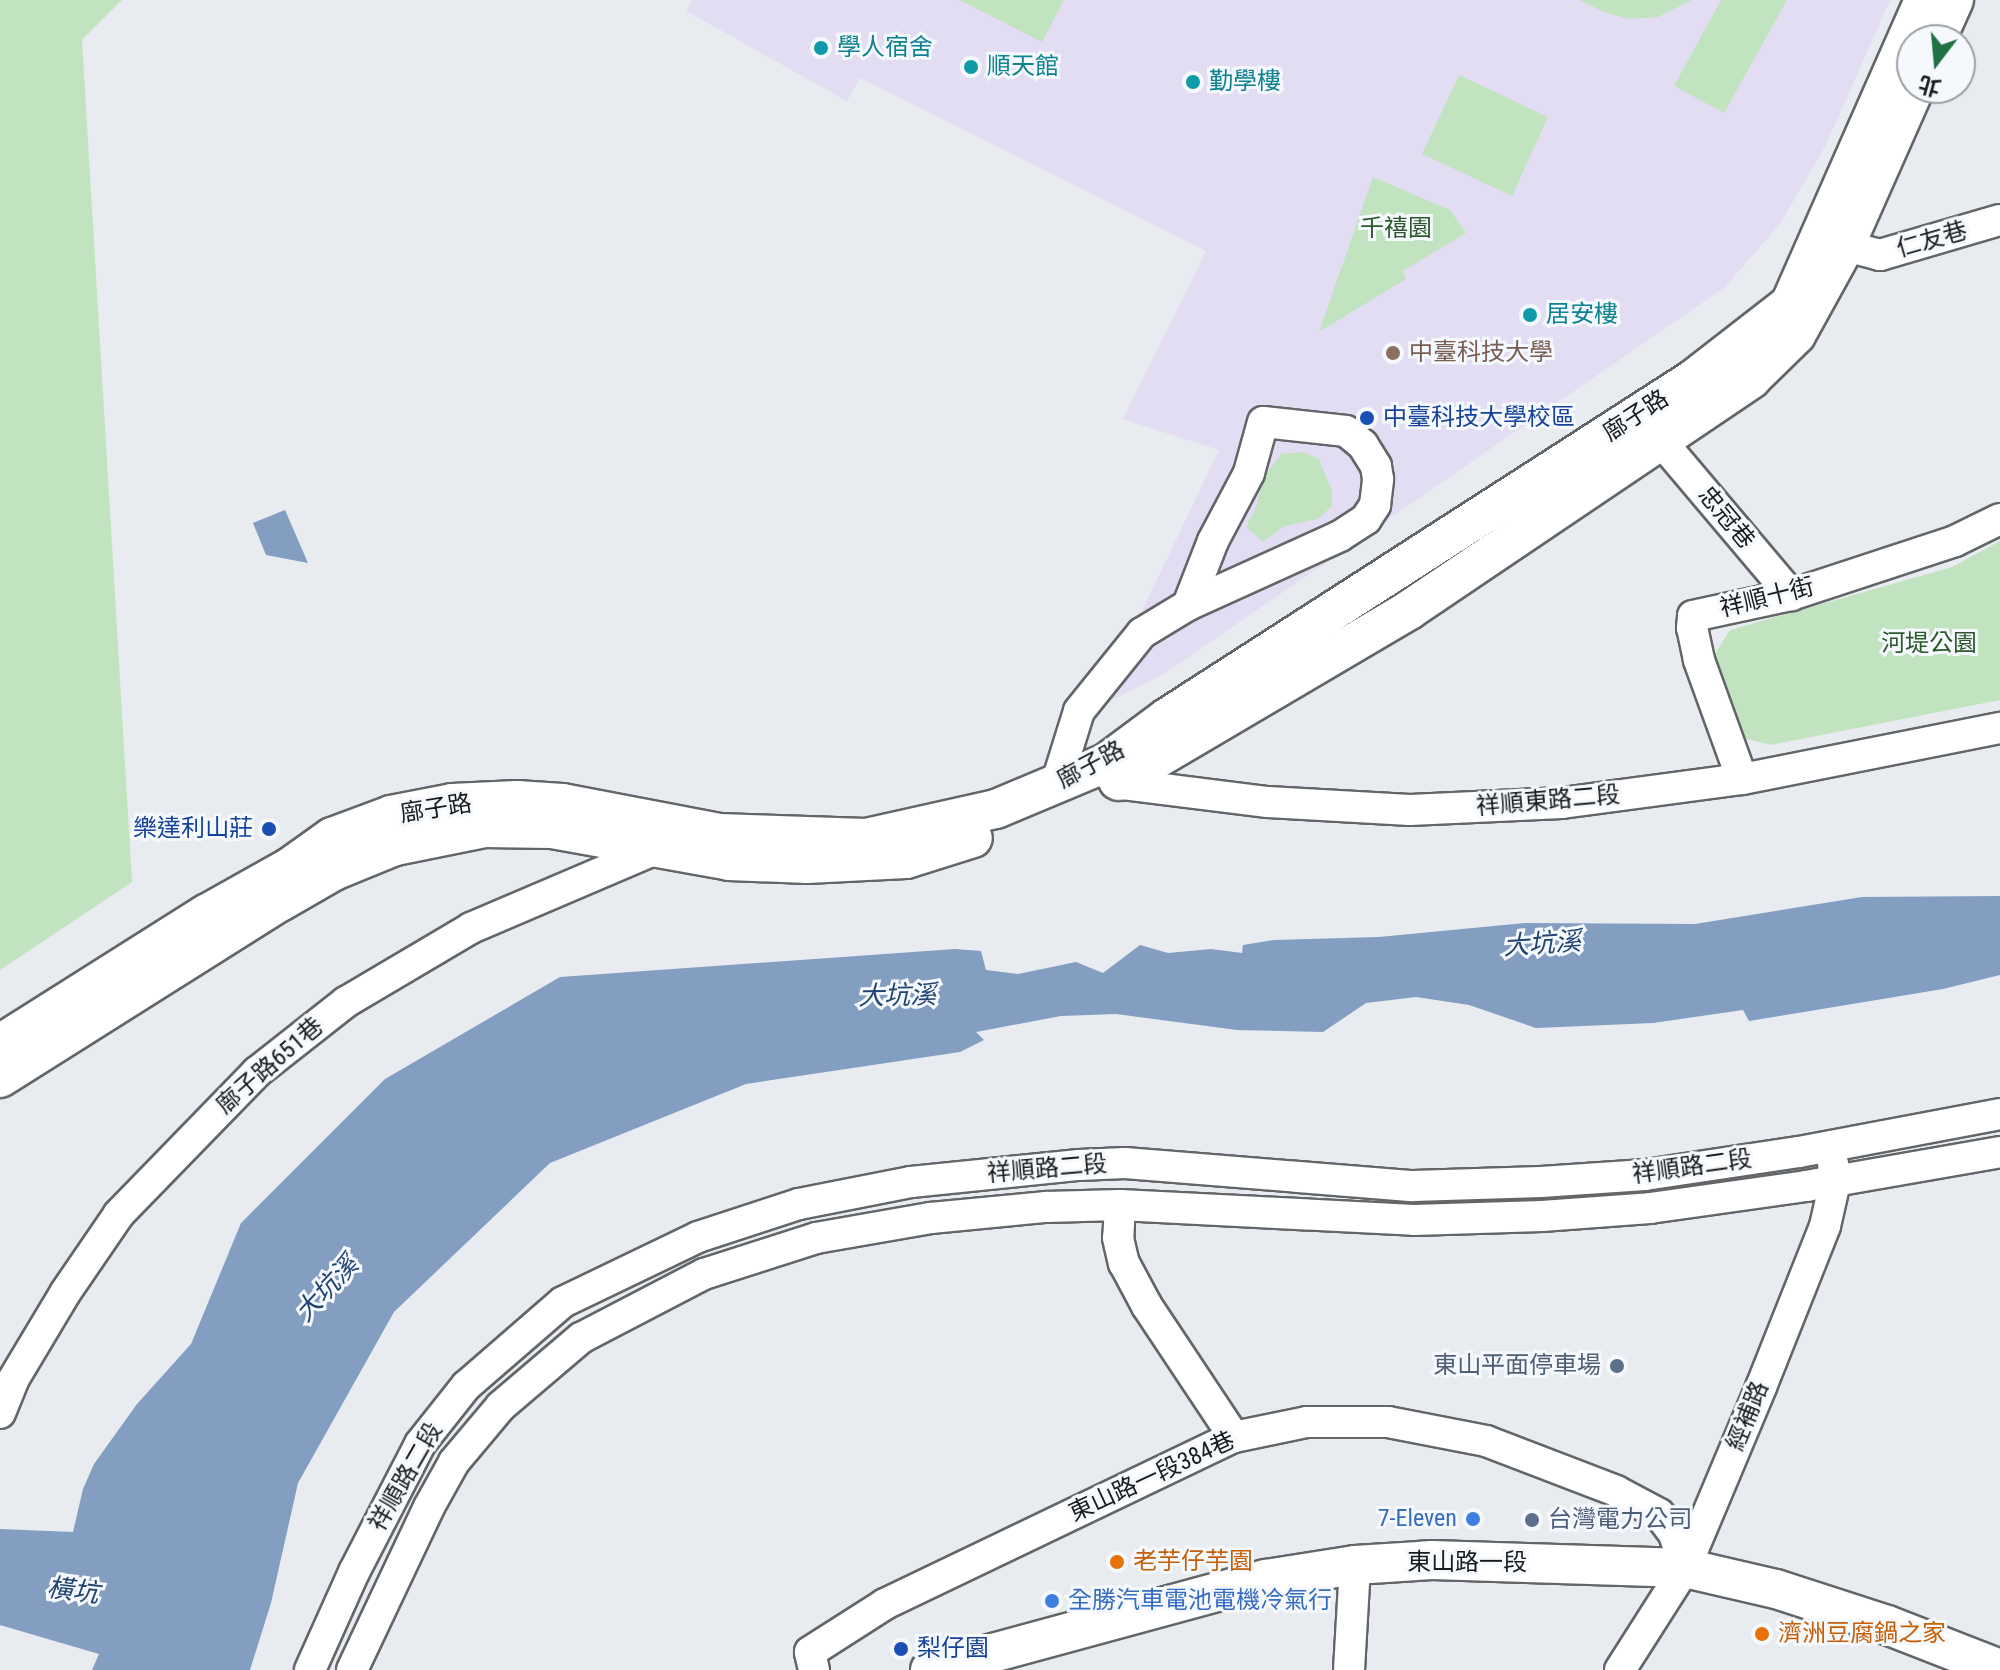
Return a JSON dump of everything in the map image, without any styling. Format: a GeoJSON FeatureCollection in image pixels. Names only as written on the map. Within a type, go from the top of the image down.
{"type":"FeatureCollection","features":[{"type":"Feature","properties":{"kind":"main road","name":"廍子路"},"geometry":{"type":"LineString","coordinates":[[0,1078],[280,902],[334,871],[395,846],[484,828],[552,829],[654,850],[729,861],[807,864],[906,859],[1110,773],[1409,610],[1751,379],[1796,335],[1924,0]]}},
{"type":"Feature","properties":{"kind":"main road"},"geometry":{"type":"LineString","coordinates":[[1943,24],[1954,0]]}},
{"type":"Feature","properties":{"kind":"main road","name":"廍子路"},"geometry":{"type":"LineString","coordinates":[[1110,773],[1168,717],[1692,380],[1790,304],[1831,242],[1906,104]]}},
{"type":"Feature","properties":{"kind":"main road","name":"廍子路"},"geometry":{"type":"LineString","coordinates":[[0,1044],[206,914],[290,867],[332,837],[391,815],[452,803],[517,800],[562,803],[719,833],[866,838],[1063,795]]}},
{"type":"Feature","properties":{"kind":"main road","name":"東山路一段"},"geometry":{"type":"LineString","coordinates":[[930,1670],[1266,1579],[1355,1565],[1432,1560],[1685,1568],[1818,1602],[2000,1669]]}},
{"type":"Feature","properties":{"kind":"street","name":"仁友巷"},"geometry":{"type":"LineString","coordinates":[[1831,242],[1880,255],[2000,220]]}},
{"type":"Feature","properties":{"kind":"street"},"geometry":{"type":"LineString","coordinates":[[1063,795],[1079,711],[1142,633],[1188,605],[1340,536],[1366,519],[1375,505],[1378,479],[1376,466],[1363,445],[1346,431],[1263,422],[1249,473],[1213,541],[1188,605]]}},
{"type":"Feature","properties":{"kind":"street","name":"忠冠巷"},"geometry":{"type":"LineString","coordinates":[[1661,441],[1791,595]]}},
{"type":"Feature","properties":{"kind":"street","name":"祥順十街"},"geometry":{"type":"LineString","coordinates":[[1742,779],[1699,660],[1693,616],[1791,595],[1955,541],[2000,519]]}},
{"type":"Feature","properties":{"kind":"street","name":"祥順東路二段"},"geometry":{"type":"LineString","coordinates":[[1110,773],[1268,802],[1410,810],[1562,803],[1742,779],[2000,728]]}},
{"type":"Feature","properties":{"kind":"street","name":"廍子路651巷"},"geometry":{"type":"LineString","coordinates":[[0,1413],[13,1380],[57,1306],[119,1214],[257,1072],[346,1002],[471,928],[654,850]]}},
{"type":"Feature","properties":{"kind":"street","name":"祥順路二段"},"geometry":{"type":"LineString","coordinates":[[310,1670],[407,1467],[420,1444],[466,1386],[563,1302],[698,1237],[799,1204],[911,1182],[1079,1165],[1125,1163],[1413,1186],[1645,1175],[1832,1147],[2000,1114]]}},
{"type":"Feature","properties":{"kind":"street","name":"經補路"},"geometry":{"type":"LineString","coordinates":[[1620,1670],[1685,1568],[1825,1226],[1835,1182],[1832,1147]]}},
{"type":"Feature","properties":{"kind":"street","name":"祥順路二段"},"geometry":{"type":"LineString","coordinates":[[352,1670],[429,1507],[454,1462],[501,1406],[581,1338],[704,1274],[816,1238],[931,1218],[1046,1207],[1120,1205],[1414,1220],[1542,1216],[1650,1208],[1835,1182],[2000,1152]]}},
{"type":"Feature","properties":{"kind":"street"},"geometry":{"type":"LineString","coordinates":[[1120,1205],[1118,1238],[1124,1263],[1147,1306],[1234,1437]]}},
{"type":"Feature","properties":{"kind":"street","name":"東山路一段384巷"},"geometry":{"type":"LineString","coordinates":[[814,1670],[810,1652],[885,1604],[1234,1437],[1307,1422],[1388,1422],[1486,1441],[1616,1491],[1659,1514],[1674,1534],[1685,1568]]}},
{"type":"Feature","properties":{"kind":"street"},"geometry":{"type":"LineString","coordinates":[[1349,1670],[1355,1565]]}},
{"type":"Feature","properties":{"kind":"shaded area","name":"中臺科技大學"},"geometry":{"type":"Polygon","coordinates":[[[693,0],[1890,0],[1826,145],[1780,224],[1725,287],[1167,672],[1095,709],[1219,450],[1123,419],[1206,251],[860,78],[847,101],[686,11],[693,0]]]}},
{"type":"Feature","properties":{"kind":"green space"},"geometry":{"type":"Polygon","coordinates":[[[0,0],[122,0],[82,40],[132,882],[0,970],[0,0]]]}},
{"type":"Feature","properties":{"kind":"green space"},"geometry":{"type":"Polygon","coordinates":[[[959,0],[1064,0],[1042,42],[959,0]]]}},
{"type":"Feature","properties":{"kind":"green space"},"geometry":{"type":"Polygon","coordinates":[[[1579,0],[1692,0],[1658,17],[1629,19],[1579,0]]]}},
{"type":"Feature","properties":{"kind":"green space"},"geometry":{"type":"Polygon","coordinates":[[[1721,0],[1787,0],[1724,113],[1674,86],[1721,0]]]}},
{"type":"Feature","properties":{"kind":"green space"},"geometry":{"type":"Polygon","coordinates":[[[1459,75],[1548,117],[1512,196],[1422,154],[1459,75]]]}},
{"type":"Feature","properties":{"kind":"green space","name":"千禧園"},"geometry":{"type":"Polygon","coordinates":[[[1373,177],[1450,210],[1466,233],[1403,271],[1406,279],[1319,332],[1373,177]]]}},
{"type":"Feature","properties":{"kind":"green space"},"geometry":{"type":"Polygon","coordinates":[[[1303,452],[1319,459],[1332,491],[1332,506],[1318,519],[1285,526],[1263,542],[1246,527],[1257,505],[1263,479],[1281,454],[1303,452]]]}},
{"type":"Feature","properties":{"kind":"green space","name":"河堤公園"},"geometry":{"type":"Polygon","coordinates":[[[2000,541],[2000,700],[1771,745],[1744,738],[1713,657],[1730,630],[1952,567],[2000,541]]]}},
{"type":"Feature","properties":{"kind":"water"},"geometry":{"type":"Polygon","coordinates":[[[285,510],[308,563],[266,555],[253,523],[285,510]]]}},
{"type":"Feature","properties":{"kind":"water"},"geometry":{"type":"Polygon","coordinates":[[[2000,896],[2000,975],[1943,989],[1749,1021],[1743,1010],[1653,1023],[1536,1028],[1469,1005],[1416,997],[1366,1003],[1323,1032],[1237,1030],[1116,1014],[1061,1016],[976,1032],[984,1040],[960,1052],[746,1084],[550,1163],[394,1312],[298,1483],[271,1603],[250,1670],[92,1670],[99,1654],[0,1625],[0,1529],[73,1532],[83,1489],[94,1464],[137,1404],[191,1344],[241,1223],[385,1079],[560,977],[955,949],[981,951],[986,970],[1018,974],[1076,962],[1103,973],[1140,945],[1168,953],[1211,949],[1242,953],[1243,945],[1274,940],[1379,937],[1525,923],[1695,924],[1862,897],[2000,896]]]}},
{"type":"Feature","properties":{"kind":"place","name":"學人宿舍"},"geometry":{"type":"Point","coordinates":[821,48]}},
{"type":"Feature","properties":{"kind":"place","name":"順天館"},"geometry":{"type":"Point","coordinates":[971,67]}},
{"type":"Feature","properties":{"kind":"place","name":"勤學樓"},"geometry":{"type":"Point","coordinates":[1193,82]}},
{"type":"Feature","properties":{"kind":"place","name":"居安樓"},"geometry":{"type":"Point","coordinates":[1530,315]}},
{"type":"Feature","properties":{"kind":"place","name":"中臺科技大學"},"geometry":{"type":"Point","coordinates":[1393,353]}},
{"type":"Feature","properties":{"kind":"place","name":"中臺科技大學校區"},"geometry":{"type":"Point","coordinates":[1367,418]}},
{"type":"Feature","properties":{"kind":"place","name":"樂達利山莊"},"geometry":{"type":"Point","coordinates":[269,829]}},
{"type":"Feature","properties":{"kind":"place","name":"東山平面停車場"},"geometry":{"type":"Point","coordinates":[1617,1366]}},
{"type":"Feature","properties":{"kind":"place","name":"7-Eleven"},"geometry":{"type":"Point","coordinates":[1473,1519]}},
{"type":"Feature","properties":{"kind":"place","name":"台灣電力公司"},"geometry":{"type":"Point","coordinates":[1532,1520]}},
{"type":"Feature","properties":{"kind":"place","name":"老芋仔芋園"},"geometry":{"type":"Point","coordinates":[1117,1562]}},
{"type":"Feature","properties":{"kind":"place","name":"全勝汽車電池電機冷氣行"},"geometry":{"type":"Point","coordinates":[1052,1601]}},
{"type":"Feature","properties":{"kind":"place","name":"濟洲豆腐鍋之家"},"geometry":{"type":"Point","coordinates":[1762,1634]}},
{"type":"Feature","properties":{"kind":"place","name":"梨仔園"},"geometry":{"type":"Point","coordinates":[901,1649]}},
{"type":"Feature","properties":{"kind":"water label","name":"大坑溪"},"geometry":{"type":"Point","coordinates":[1542,944]}},
{"type":"Feature","properties":{"kind":"water label","name":"大坑溪"},"geometry":{"type":"Point","coordinates":[897,996]}},
{"type":"Feature","properties":{"kind":"water label","name":"大坑溪"},"geometry":{"type":"Point","coordinates":[327,1289]}},
{"type":"Feature","properties":{"kind":"water label","name":"橫坑"},"geometry":{"type":"Point","coordinates":[73,1591]}}]}
